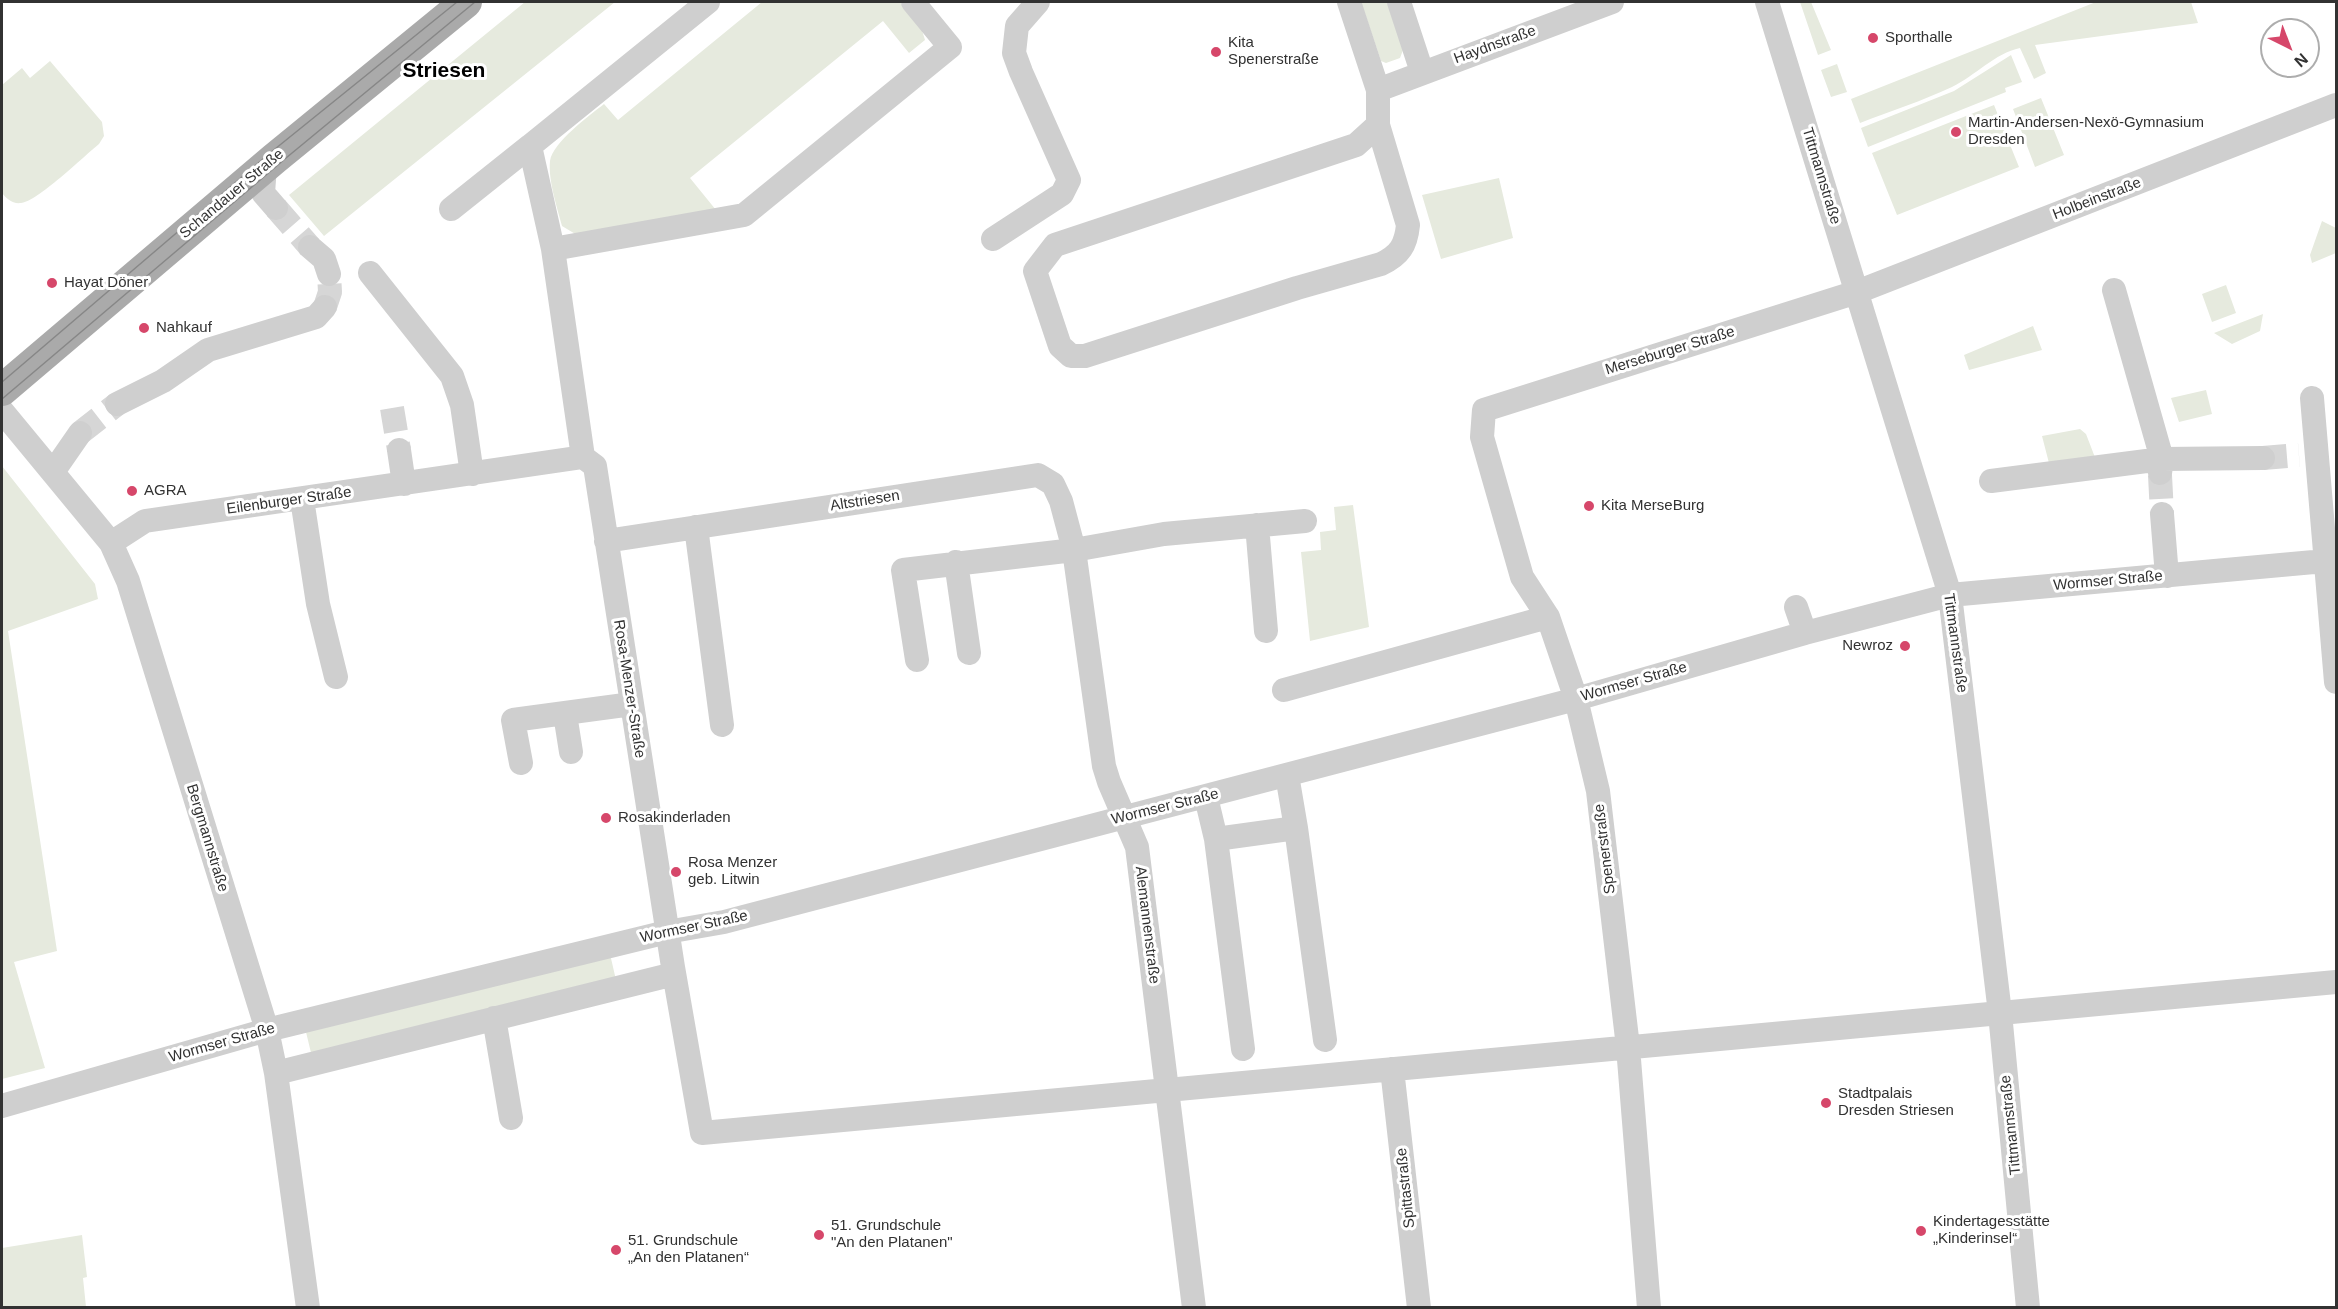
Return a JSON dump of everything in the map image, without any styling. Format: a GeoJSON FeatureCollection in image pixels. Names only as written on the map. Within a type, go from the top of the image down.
{"type":"FeatureCollection","features":[{"type":"Feature","properties":{"kind":"main road","name":"Schandauer Straße"},"geometry":{"type":"LineString","coordinates":[[2,390],[266,166],[466,2]]}},
{"type":"Feature","properties":{"kind":"street"},"geometry":{"type":"LineString","coordinates":[[451,209],[708,2]]}},
{"type":"Feature","properties":{"kind":"street"},"geometry":{"type":"LineString","coordinates":[[530,146],[553,249],[744,215],[950,47],[913,2]]}},
{"type":"Feature","properties":{"kind":"street"},"geometry":{"type":"LineString","coordinates":[[993,239],[1062,194],[1069,180],[1020,72],[1014,53],[1017,26],[1038,2]]}},
{"type":"Feature","properties":{"kind":"street"},"geometry":{"type":"LineString","coordinates":[[1349,2],[1378,90],[1378,125],[1408,225],[1407,238],[1402,250],[1393,258],[1373,267],[1297,288],[1085,357],[1071,356],[1060,346],[1035,272],[1055,245],[1356,145],[1378,125]]}},
{"type":"Feature","properties":{"kind":"street"},"geometry":{"type":"LineString","coordinates":[[1399,2],[1422,72]]}},
{"type":"Feature","properties":{"kind":"street","name":"Haydnstraße"},"geometry":{"type":"LineString","coordinates":[[1378,90],[1612,2]]}},
{"type":"Feature","properties":{"kind":"street","name":"Tittmannstraße"},"geometry":{"type":"LineString","coordinates":[[1767,2],[1950,595],[2000,1013],[2028,1308]]}},
{"type":"Feature","properties":{"kind":"street","name":"Holbeinstraße"},"geometry":{"type":"LineString","coordinates":[[1857,292],[2337,105]]}},
{"type":"Feature","properties":{"kind":"street"},"geometry":{"type":"LineString","coordinates":[[266,166],[263,194],[276,208]]}},
{"type":"Feature","properties":{"kind":"street"},"geometry":{"type":"LineString","coordinates":[[310,247],[324,259],[329,274]]}},
{"type":"Feature","properties":{"kind":"street","name":"Rosa-Menzer-Straße"},"geometry":{"type":"LineString","coordinates":[[553,249],[583,457],[595,466],[667,932],[702,1133],[1168,1090]]}},
{"type":"Feature","properties":{"kind":"street"},"geometry":{"type":"LineString","coordinates":[[370,273],[452,376],[462,405],[472,474]]}},
{"type":"Feature","properties":{"kind":"street"},"geometry":{"type":"LineString","coordinates":[[2114,290],[2161,467]]}},
{"type":"Feature","properties":{"kind":"street","name":"Merseburger Straße"},"geometry":{"type":"LineString","coordinates":[[1484,410],[1857,292]]}},
{"type":"Feature","properties":{"kind":"street"},"geometry":{"type":"LineString","coordinates":[[117,404],[163,381],[208,350],[316,317],[325,307]]}},
{"type":"Feature","properties":{"kind":"street"},"geometry":{"type":"LineString","coordinates":[[2312,398],[2308,455],[2331,561],[2337,682]]}},
{"type":"Feature","properties":{"kind":"street","name":"Spenerstraße"},"geometry":{"type":"LineString","coordinates":[[1484,410],[1482,436],[1522,577],[1548,617],[1576,699],[1598,790],[1628,1047],[1649,1308]]}},
{"type":"Feature","properties":{"kind":"street","name":"Bergmannstraße"},"geometry":{"type":"LineString","coordinates":[[2,411],[111,543],[128,581],[267,1030],[276,1073],[308,1308]]}},
{"type":"Feature","properties":{"kind":"street"},"geometry":{"type":"LineString","coordinates":[[53,472],[80,433]]}},
{"type":"Feature","properties":{"kind":"street"},"geometry":{"type":"LineString","coordinates":[[399,450],[404,484]]}},
{"type":"Feature","properties":{"kind":"street","name":"Eilenburger Straße"},"geometry":{"type":"LineString","coordinates":[[111,543],[145,521],[302,500],[583,457]]}},
{"type":"Feature","properties":{"kind":"street"},"geometry":{"type":"LineString","coordinates":[[1991,481],[2263,458]]}},
{"type":"Feature","properties":{"kind":"street","name":"Altstriesen"},"geometry":{"type":"LineString","coordinates":[[606,541],[1038,475],[1053,484],[1061,501],[1074,550]]}},
{"type":"Feature","properties":{"kind":"street"},"geometry":{"type":"LineString","coordinates":[[302,500],[318,604],[336,677]]}},
{"type":"Feature","properties":{"kind":"street"},"geometry":{"type":"LineString","coordinates":[[2162,514],[2167,576]]}},
{"type":"Feature","properties":{"kind":"street"},"geometry":{"type":"LineString","coordinates":[[917,660],[903,570],[1074,550],[1164,534],[1305,521]]}},
{"type":"Feature","properties":{"kind":"street"},"geometry":{"type":"LineString","coordinates":[[1257,525],[1266,631]]}},
{"type":"Feature","properties":{"kind":"street"},"geometry":{"type":"LineString","coordinates":[[696,527],[722,725]]}},
{"type":"Feature","properties":{"kind":"street","name":"Alemannenstraße"},"geometry":{"type":"LineString","coordinates":[[1074,550],[1104,766],[1137,847],[1194,1308]]}},
{"type":"Feature","properties":{"kind":"street","name":"Wormser Straße"},"geometry":{"type":"LineString","coordinates":[[2,1106],[267,1030],[667,932],[724,922],[1287,776],[1576,699],[1805,633],[1950,595],[2331,561]]}},
{"type":"Feature","properties":{"kind":"street"},"geometry":{"type":"LineString","coordinates":[[956,562],[969,653]]}},
{"type":"Feature","properties":{"kind":"street"},"geometry":{"type":"LineString","coordinates":[[1796,607],[1805,633]]}},
{"type":"Feature","properties":{"kind":"street"},"geometry":{"type":"LineString","coordinates":[[1284,690],[1548,617]]}},
{"type":"Feature","properties":{"kind":"street"},"geometry":{"type":"LineString","coordinates":[[522,763],[513,720],[632,704]]}},
{"type":"Feature","properties":{"kind":"street"},"geometry":{"type":"LineString","coordinates":[[565,714],[571,752]]}},
{"type":"Feature","properties":{"kind":"street"},"geometry":{"type":"LineString","coordinates":[[1287,776],[1325,1040]]}},
{"type":"Feature","properties":{"kind":"street"},"geometry":{"type":"LineString","coordinates":[[1206,797],[1216,839],[1243,1049]]}},
{"type":"Feature","properties":{"kind":"street"},"geometry":{"type":"LineString","coordinates":[[1216,839],[1296,828]]}},
{"type":"Feature","properties":{"kind":"street"},"geometry":{"type":"LineString","coordinates":[[276,1073],[674,974]]}},
{"type":"Feature","properties":{"kind":"street"},"geometry":{"type":"LineString","coordinates":[[1168,1090],[2337,982]]}},
{"type":"Feature","properties":{"kind":"street"},"geometry":{"type":"LineString","coordinates":[[494,1018],[511,1118]]}},
{"type":"Feature","properties":{"kind":"street","name":"Spittastraße"},"geometry":{"type":"LineString","coordinates":[[1392,1069],[1419,1308]]}},
{"type":"Feature","properties":{"kind":"shaded area"},"geometry":{"type":"Polygon","coordinates":[[[525,2],[615,2],[324,236],[289,195],[525,2]]]}},
{"type":"Feature","properties":{"kind":"shaded area"},"geometry":{"type":"Polygon","coordinates":[[[762,2],[900,2],[921,27],[925,40],[909,53],[883,21],[690,178],[716,210],[577,235],[562,226],[553,194],[550,161],[564,138],[604,104],[618,120],[762,2]]]}},
{"type":"Feature","properties":{"kind":"shaded area"},"geometry":{"type":"Polygon","coordinates":[[[1361,2],[1387,2],[1403,50],[1400,58],[1386,63],[1381,61],[1361,2]]]}},
{"type":"Feature","properties":{"kind":"shaded area"},"geometry":{"type":"Polygon","coordinates":[[[1800,2],[1811,2],[1831,50],[1818,55],[1800,2]]]}},
{"type":"Feature","properties":{"kind":"shaded area"},"geometry":{"type":"Polygon","coordinates":[[[2096,2],[2191,2],[2198,23],[2035,45],[2046,73],[2034,79],[2020,48],[2002,55],[1952,87],[1860,123],[1851,99],[2096,2]]]}},
{"type":"Feature","properties":{"kind":"shaded area"},"geometry":{"type":"Polygon","coordinates":[[[2011,55],[2022,82],[2005,88],[2006,92],[1868,147],[1861,128],[1954,91],[2011,55]]]}},
{"type":"Feature","properties":{"kind":"shaded area"},"geometry":{"type":"Polygon","coordinates":[[[50,61],[102,122],[104,136],[99,144],[49,187],[28,201],[15,203],[2,193],[2,85],[22,68],[30,78],[50,61]]]}},
{"type":"Feature","properties":{"kind":"shaded area"},"geometry":{"type":"Polygon","coordinates":[[[1837,64],[1847,92],[1831,97],[1821,70],[1837,64]]]}},
{"type":"Feature","properties":{"kind":"shaded area"},"geometry":{"type":"Polygon","coordinates":[[[2041,98],[2064,155],[2035,167],[2013,109],[2041,98]]]}},
{"type":"Feature","properties":{"kind":"shaded area"},"geometry":{"type":"Polygon","coordinates":[[[1994,105],[2019,167],[1897,215],[1872,153],[1994,105]]]}},
{"type":"Feature","properties":{"kind":"shaded area"},"geometry":{"type":"Polygon","coordinates":[[[1499,178],[1513,238],[1441,259],[1422,195],[1499,178]]]}},
{"type":"Feature","properties":{"kind":"shaded area"},"geometry":{"type":"Polygon","coordinates":[[[2322,221],[2336,228],[2336,253],[2312,263],[2310,255],[2322,221]]]}},
{"type":"Feature","properties":{"kind":"shaded area"},"geometry":{"type":"Polygon","coordinates":[[[2226,285],[2236,313],[2212,322],[2202,294],[2226,285]]]}},
{"type":"Feature","properties":{"kind":"shaded area"},"geometry":{"type":"Polygon","coordinates":[[[2263,314],[2260,331],[2232,344],[2214,333],[2263,314]]]}},
{"type":"Feature","properties":{"kind":"shaded area"},"geometry":{"type":"Polygon","coordinates":[[[2033,326],[2042,350],[1969,370],[1964,355],[2033,326]]]}},
{"type":"Feature","properties":{"kind":"shaded area"},"geometry":{"type":"Polygon","coordinates":[[[2206,390],[2212,414],[2179,422],[2171,398],[2206,390]]]}},
{"type":"Feature","properties":{"kind":"shaded area"},"geometry":{"type":"Polygon","coordinates":[[[2080,429],[2086,434],[2096,460],[2050,467],[2042,436],[2080,429]]]}},
{"type":"Feature","properties":{"kind":"shaded area"},"geometry":{"type":"Polygon","coordinates":[[[2,466],[95,584],[98,599],[8,631],[57,951],[14,962],[45,1068],[2,1079],[2,466]]]}},
{"type":"Feature","properties":{"kind":"shaded area"},"geometry":{"type":"Polygon","coordinates":[[[1353,505],[1369,627],[1310,641],[1301,552],[1321,550],[1320,532],[1336,530],[1334,507],[1353,505]]]}},
{"type":"Feature","properties":{"kind":"shaded area"},"geometry":{"type":"Polygon","coordinates":[[[610,954],[616,980],[312,1057],[306,1032],[610,954]]]}},
{"type":"Feature","properties":{"kind":"shaded area"},"geometry":{"type":"Polygon","coordinates":[[[82,1235],[87,1277],[83,1278],[86,1307],[2,1307],[2,1248],[82,1235]]]}},
{"type":"Feature","properties":{"kind":"tunnel"},"geometry":{"type":"LineString","coordinates":[[276,208],[310,247]]}},
{"type":"Feature","properties":{"kind":"tunnel"},"geometry":{"type":"LineString","coordinates":[[325,307],[330,292],[329,274]]}},
{"type":"Feature","properties":{"kind":"tunnel"},"geometry":{"type":"LineString","coordinates":[[80,433],[117,404]]}},
{"type":"Feature","properties":{"kind":"tunnel"},"geometry":{"type":"LineString","coordinates":[[392,408],[399,450]]}},
{"type":"Feature","properties":{"kind":"tunnel"},"geometry":{"type":"LineString","coordinates":[[2263,458],[2299,455]]}},
{"type":"Feature","properties":{"kind":"tunnel"},"geometry":{"type":"LineString","coordinates":[[2160,475],[2162,514]]}},
{"type":"Feature","properties":{"kind":"tram line"},"geometry":{"type":"LineString","coordinates":[[2,382],[270,153],[457,2]]}},
{"type":"Feature","properties":{"kind":"tram line"},"geometry":{"type":"LineString","coordinates":[[2,399],[286,158],[475,2]]}},
{"type":"Feature","properties":{"kind":"place","name":"Sporthalle"},"geometry":{"type":"Point","coordinates":[1873,38]}},
{"type":"Feature","properties":{"kind":"place","name":"Kita Spenerstraße"},"geometry":{"type":"Point","coordinates":[1216,52]}},
{"type":"Feature","properties":{"kind":"place","name":"Martin-Andersen-Nexö-Gymnasium Dresden"},"geometry":{"type":"Point","coordinates":[1956,132]}},
{"type":"Feature","properties":{"kind":"place","name":"Hayat Döner"},"geometry":{"type":"Point","coordinates":[52,283]}},
{"type":"Feature","properties":{"kind":"place","name":"Nahkauf"},"geometry":{"type":"Point","coordinates":[144,328]}},
{"type":"Feature","properties":{"kind":"place","name":"AGRA"},"geometry":{"type":"Point","coordinates":[132,491]}},
{"type":"Feature","properties":{"kind":"place","name":"Kita MerseBurg"},"geometry":{"type":"Point","coordinates":[1589,506]}},
{"type":"Feature","properties":{"kind":"place","name":"Newroz"},"geometry":{"type":"Point","coordinates":[1905,646]}},
{"type":"Feature","properties":{"kind":"place","name":"Rosakinderladen"},"geometry":{"type":"Point","coordinates":[606,818]}},
{"type":"Feature","properties":{"kind":"place","name":"Rosa Menzer geb. Litwin"},"geometry":{"type":"Point","coordinates":[676,872]}},
{"type":"Feature","properties":{"kind":"place","name":"Stadtpalais Dresden Striesen"},"geometry":{"type":"Point","coordinates":[1826,1103]}},
{"type":"Feature","properties":{"kind":"place","name":"Kindertagesstätte „Kinderinsel“"},"geometry":{"type":"Point","coordinates":[1921,1231]}},
{"type":"Feature","properties":{"kind":"place","name":"51. Grundschule \"An den Platanen\""},"geometry":{"type":"Point","coordinates":[819,1235]}},
{"type":"Feature","properties":{"kind":"place","name":"51. Grundschule „An den Platanen“"},"geometry":{"type":"Point","coordinates":[616,1250]}},
{"type":"Feature","properties":{"kind":"district","name":"Striesen"},"geometry":{"type":"Point","coordinates":[444,71]}}]}
